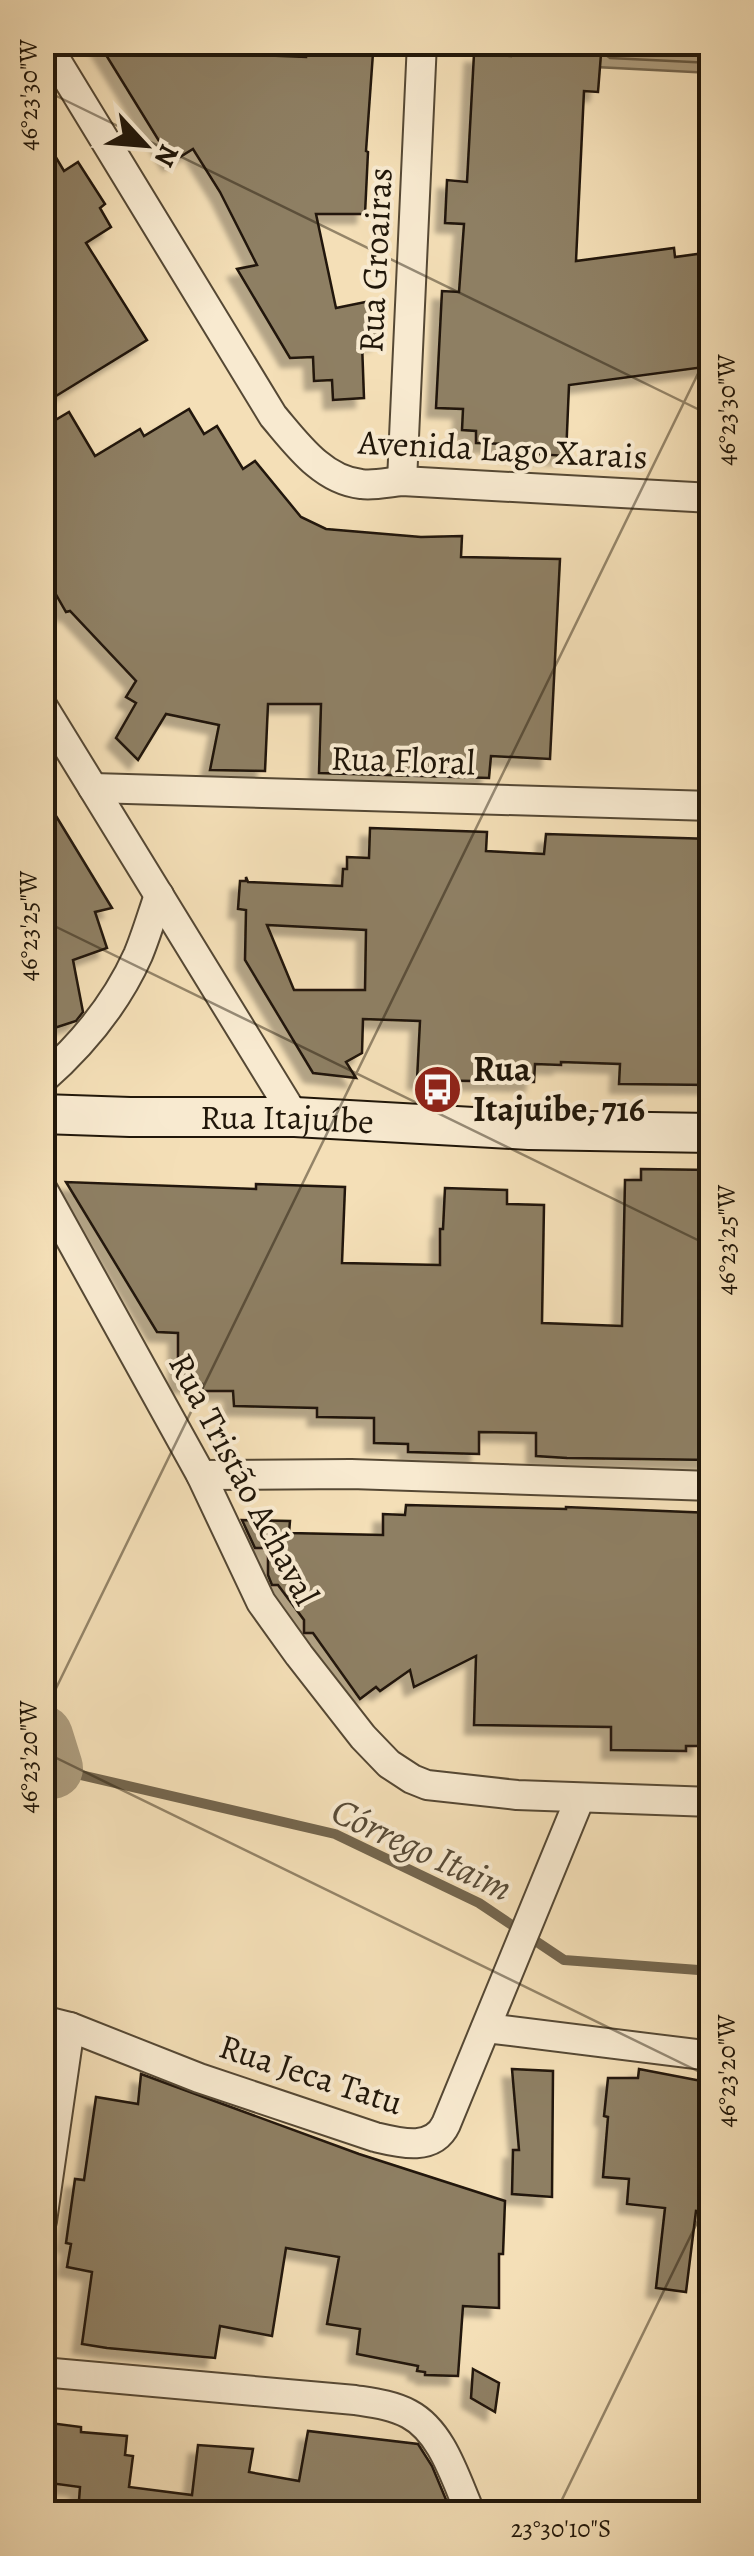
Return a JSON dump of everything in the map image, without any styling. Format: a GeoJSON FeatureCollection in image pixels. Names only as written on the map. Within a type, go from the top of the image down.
{"type":"FeatureCollection","features":[{"type":"Feature","properties":{"kind":"main road","name":"Rua Itajuíbe"},"geometry":{"type":"LineString","coordinates":[[42,1114],[296,1116],[529,1130],[712,1132]]}},
{"type":"Feature","properties":{"kind":"street","name":"Avenida Lago Xarais"},"geometry":{"type":"LineString","coordinates":[[45,42],[273,416],[310,459],[341,478],[361,484],[402,481],[712,498]]}},
{"type":"Feature","properties":{"kind":"street","name":"Rua Groairas"},"geometry":{"type":"LineString","coordinates":[[402,481],[422,42]]}},
{"type":"Feature","properties":{"kind":"street"},"geometry":{"type":"LineString","coordinates":[[42,705],[296,1116]]}},
{"type":"Feature","properties":{"kind":"street","name":"Rua Floral"},"geometry":{"type":"LineString","coordinates":[[93,788],[712,806]]}},
{"type":"Feature","properties":{"kind":"street"},"geometry":{"type":"LineString","coordinates":[[42,1080],[70,1055],[110,1005],[138,956],[160,895]]}},
{"type":"Feature","properties":{"kind":"street","name":"Rua Tristão Achaval"},"geometry":{"type":"LineString","coordinates":[[42,1188],[201,1476],[262,1602],[299,1655],[389,1764],[427,1785],[516,1795],[712,1802]]}},
{"type":"Feature","properties":{"kind":"street"},"geometry":{"type":"LineString","coordinates":[[201,1476],[351,1474],[712,1486]]}},
{"type":"Feature","properties":{"kind":"street","name":"Rua Jeca Tatu"},"geometry":{"type":"LineString","coordinates":[[56,2024],[199,2078],[375,2137],[404,2144],[436,2138],[442,2132],[580,1798]]}},
{"type":"Feature","properties":{"kind":"street"},"geometry":{"type":"LineString","coordinates":[[42,2221],[56,2024]]}},
{"type":"Feature","properties":{"kind":"street"},"geometry":{"type":"LineString","coordinates":[[486,2028],[712,2056]]}},
{"type":"Feature","properties":{"kind":"street"},"geometry":{"type":"LineString","coordinates":[[42,2372],[386,2405],[412,2416],[436,2438],[471,2514]]}},
{"type":"Feature","properties":{"kind":"water"},"geometry":{"type":"Polygon","coordinates":[[[596,43],[711,43],[711,73],[596,67],[596,43]]]}},
{"type":"Feature","properties":{"kind":"building"},"geometry":{"type":"Polygon","coordinates":[[[98,42],[254,42],[257,55],[306,57],[306,42],[358,42],[358,53],[373,53],[365,214],[316,214],[336,308],[380,299],[379,341],[362,343],[364,398],[333,400],[332,380],[314,381],[313,357],[290,358],[237,269],[257,265],[220,192],[193,149],[172,162],[98,42]]]}},
{"type":"Feature","properties":{"kind":"building"},"geometry":{"type":"Polygon","coordinates":[[[513,42],[588,42],[588,54],[601,54],[598,92],[584,91],[576,261],[674,248],[675,257],[712,252],[712,366],[569,385],[566,456],[508,452],[508,444],[476,443],[476,431],[462,430],[463,409],[436,408],[442,291],[459,292],[464,224],[445,223],[447,180],[467,182],[474,54],[511,56],[513,42]]]}},
{"type":"Feature","properties":{"kind":"building"},"geometry":{"type":"Polygon","coordinates":[[[42,134],[64,171],[78,162],[105,204],[100,208],[111,227],[86,243],[147,340],[56,396],[42,362],[42,134]]]}},
{"type":"Feature","properties":{"kind":"building"},"geometry":{"type":"Polygon","coordinates":[[[189,409],[204,434],[217,426],[243,469],[255,461],[301,517],[326,529],[421,537],[462,536],[461,557],[560,559],[550,759],[491,756],[489,778],[319,773],[321,704],[268,704],[265,771],[210,770],[219,725],[166,714],[138,760],[116,738],[136,703],[126,697],[136,681],[70,611],[66,612],[42,570],[42,428],[69,412],[95,456],[140,429],[144,436],[189,409]]]}},
{"type":"Feature","properties":{"kind":"building"},"geometry":{"type":"Polygon","coordinates":[[[42,793],[112,908],[95,912],[107,948],[73,960],[83,1012],[76,1021],[42,1032],[42,793]]]}},
{"type":"Feature","properties":{"kind":"building"},"geometry":{"type":"Polygon","coordinates":[[[370,828],[487,832],[486,851],[544,854],[546,834],[712,839],[712,1085],[619,1084],[620,1064],[561,1062],[535,1064],[534,1082],[417,1080],[420,1021],[363,1019],[362,1053],[346,1062],[356,1078],[313,1073],[245,960],[246,910],[238,909],[240,881],[246,881],[246,877],[248,882],[342,886],[347,857],[369,858],[370,828]],[[267,925],[294,990],[365,990],[366,930],[267,925]]]}},
{"type":"Feature","properties":{"kind":"building"},"geometry":{"type":"Polygon","coordinates":[[[641,1169],[712,1170],[712,1460],[536,1456],[536,1433],[479,1432],[479,1454],[408,1452],[408,1444],[374,1443],[374,1418],[317,1417],[317,1408],[234,1406],[233,1391],[202,1391],[202,1384],[178,1383],[178,1333],[157,1332],[66,1182],[256,1189],[256,1184],[345,1187],[342,1263],[440,1265],[445,1188],[507,1190],[507,1204],[544,1205],[542,1323],[622,1326],[625,1180],[641,1180],[641,1169]]]}},
{"type":"Feature","properties":{"kind":"building"},"geometry":{"type":"Polygon","coordinates":[[[406,1505],[712,1513],[712,1677],[702,1677],[701,1746],[686,1746],[686,1751],[611,1750],[611,1727],[474,1725],[476,1656],[414,1687],[410,1670],[380,1691],[376,1687],[360,1699],[313,1633],[304,1633],[304,1620],[278,1585],[272,1585],[268,1548],[255,1548],[242,1520],[290,1521],[289,1533],[383,1535],[383,1514],[405,1515],[406,1505]]]}},
{"type":"Feature","properties":{"kind":"building"},"geometry":{"type":"Polygon","coordinates":[[[512,2069],[553,2071],[552,2197],[512,2194],[513,2150],[519,2150],[512,2069]]]}},
{"type":"Feature","properties":{"kind":"building"},"geometry":{"type":"Polygon","coordinates":[[[639,2069],[712,2083],[712,2213],[696,2211],[686,2292],[656,2288],[665,2208],[627,2204],[629,2179],[603,2177],[608,2078],[638,2078],[639,2069]]]}},
{"type":"Feature","properties":{"kind":"building"},"geometry":{"type":"Polygon","coordinates":[[[141,2074],[359,2154],[505,2201],[503,2254],[499,2254],[499,2308],[463,2306],[458,2376],[425,2375],[417,2371],[418,2366],[357,2354],[360,2329],[327,2324],[339,2257],[286,2248],[272,2336],[220,2326],[215,2358],[82,2344],[92,2272],[67,2267],[71,2244],[66,2243],[75,2179],[84,2180],[96,2097],[138,2104],[141,2074]]]}},
{"type":"Feature","properties":{"kind":"building"},"geometry":{"type":"Polygon","coordinates":[[[473,2369],[499,2383],[495,2412],[471,2398],[473,2369]]]}},
{"type":"Feature","properties":{"kind":"building"},"geometry":{"type":"Polygon","coordinates":[[[42,2422],[81,2427],[81,2432],[127,2436],[125,2455],[133,2456],[129,2487],[192,2495],[198,2445],[253,2449],[249,2472],[299,2481],[308,2431],[418,2444],[452,2514],[78,2514],[80,2487],[42,2482],[42,2422]]]}},
{"type":"Feature","properties":{"kind":"waterway"},"geometry":{"type":"LineString","coordinates":[[42,1736],[52,1768]]}},
{"type":"Feature","properties":{"kind":"waterway","name":"Córrego Itaim"},"geometry":{"type":"LineString","coordinates":[[42,1766],[335,1834],[479,1903],[564,1960],[712,1971]]}},
{"type":"Feature","properties":{"kind":"place","name":"Rua Itajuibe, 716"},"geometry":{"type":"Point","coordinates":[438,1089]}}]}
